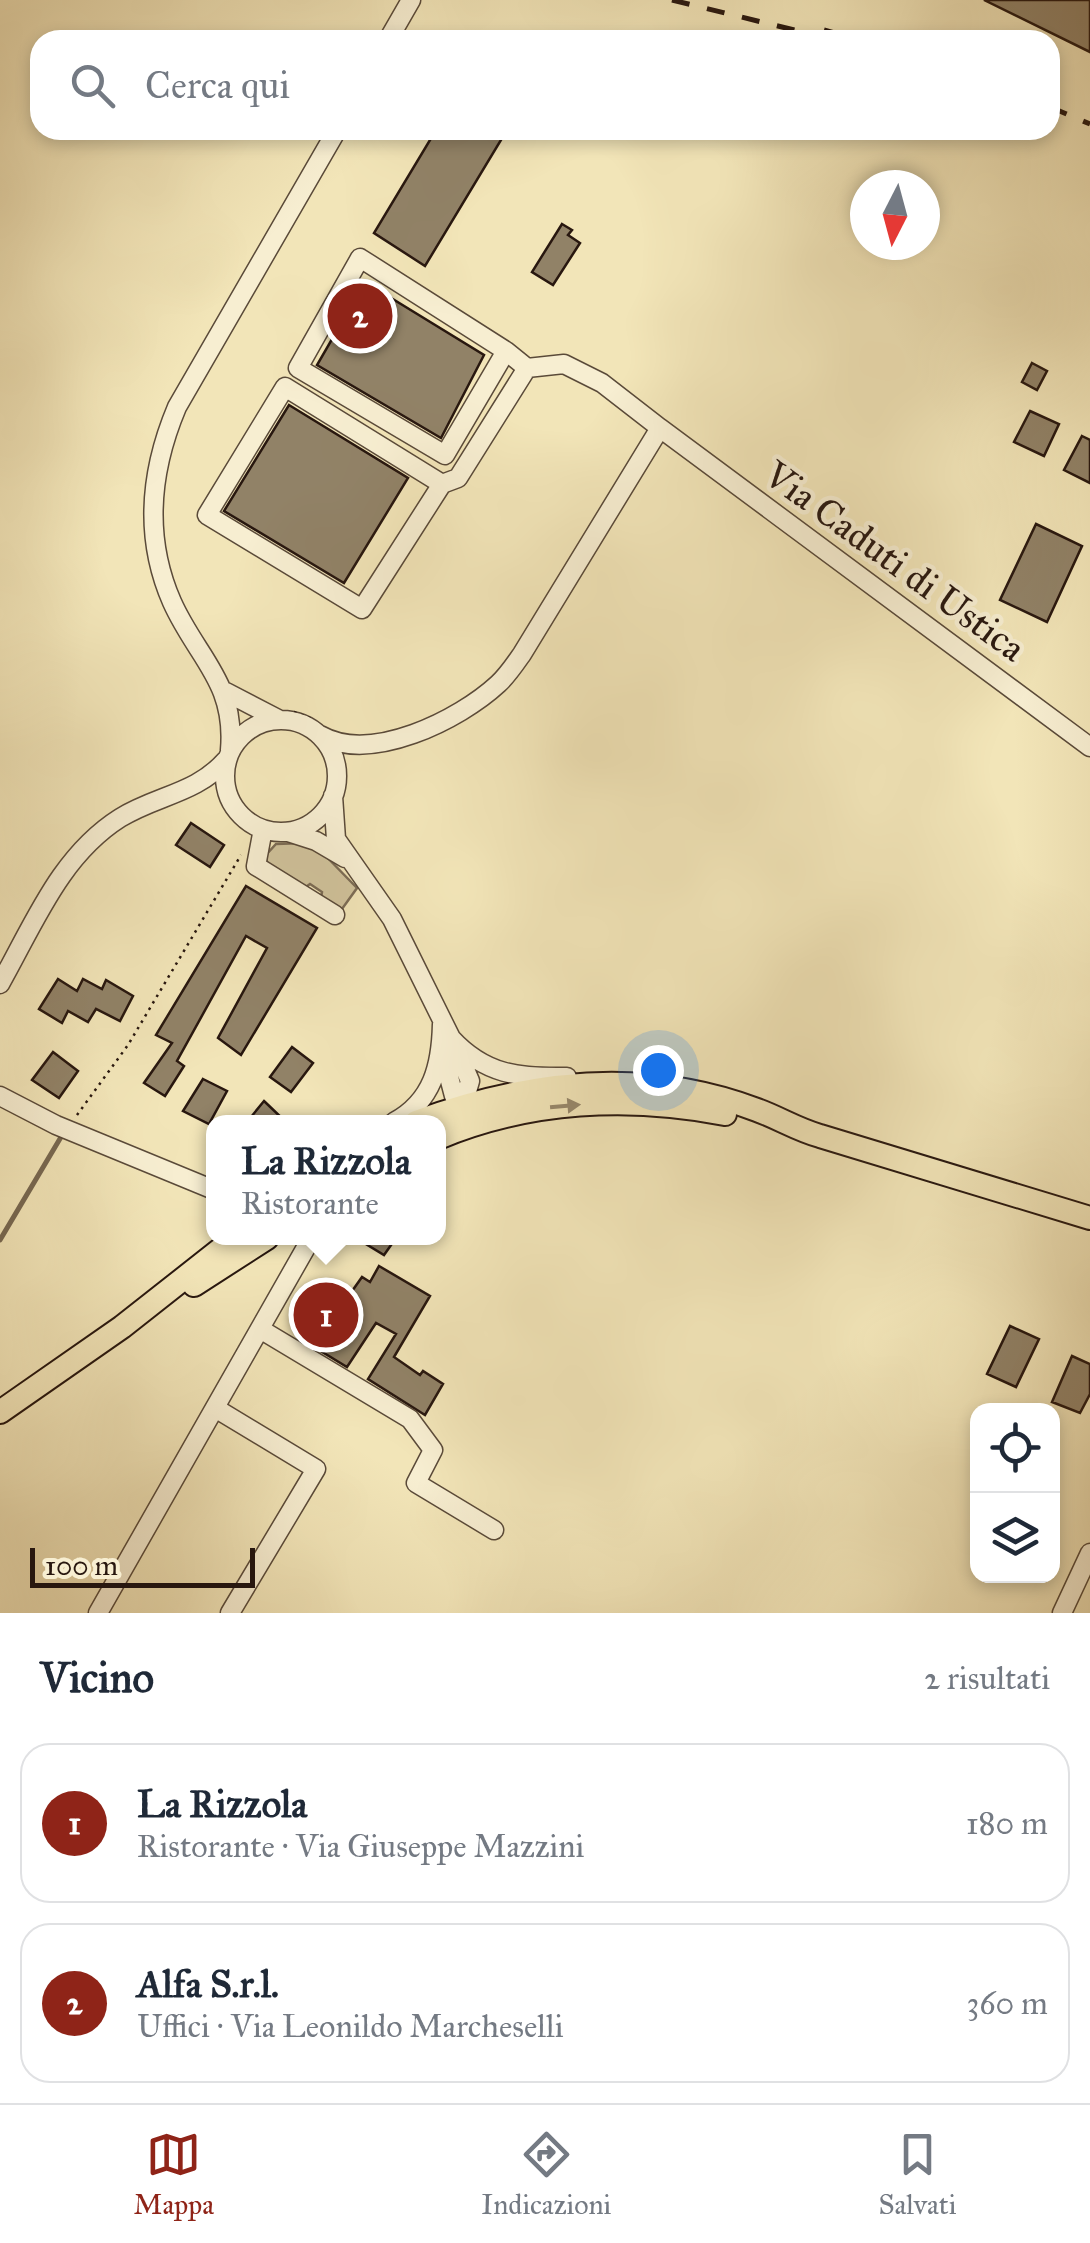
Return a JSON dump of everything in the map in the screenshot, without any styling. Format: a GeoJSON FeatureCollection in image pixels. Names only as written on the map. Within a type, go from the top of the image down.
{"type":"FeatureCollection","features":[{"type":"Feature","properties":{"kind":"main road"},"geometry":{"type":"LineString","coordinates":[[446,1132],[467,1116],[521,1090],[588,1082],[684,1091],[758,1110],[788,1126]]}},
{"type":"Feature","properties":{"kind":"main road"},"geometry":{"type":"LineString","coordinates":[[446,1118],[566,1104],[636,1104],[705,1110],[788,1126],[1090,1218]]}},
{"type":"Feature","properties":{"kind":"main road"},"geometry":{"type":"LineString","coordinates":[[122,1327],[226,1245]]}},
{"type":"Feature","properties":{"kind":"main road"},"geometry":{"type":"LineString","coordinates":[[0,1412],[122,1327],[256,1245]]}},
{"type":"Feature","properties":{"kind":"street"},"geometry":{"type":"LineString","coordinates":[[394,30],[411,0]]}},
{"type":"Feature","properties":{"kind":"street"},"geometry":{"type":"LineString","coordinates":[[233,806],[225,786],[226,692],[173,604],[159,564],[152,524],[160,449],[178,407],[330,140]]}},
{"type":"Feature","properties":{"kind":"street"},"geometry":{"type":"LineString","coordinates":[[442,484],[285,387],[207,515],[362,609],[442,484],[458,478],[527,368],[506,351],[360,258],[298,368],[445,456],[506,351]]}},
{"type":"Feature","properties":{"kind":"street","name":"Via Caduti di Ustica"},"geometry":{"type":"LineString","coordinates":[[527,368],[564,364],[602,383],[1090,747]]}},
{"type":"Feature","properties":{"kind":"street"},"geometry":{"type":"LineString","coordinates":[[287,832],[320,816],[345,766],[370,745],[425,727],[464,708],[498,684],[522,654],[660,428]]}},
{"type":"Feature","properties":{"kind":"street"},"geometry":{"type":"LineString","coordinates":[[452,443],[472,455]]}},
{"type":"Feature","properties":{"kind":"street"},"geometry":{"type":"LineString","coordinates":[[226,692],[270,717],[287,720],[331,742],[370,745]]}},
{"type":"Feature","properties":{"kind":"street"},"geometry":{"type":"LineString","coordinates":[[0,984],[64,868],[82,848],[125,814],[184,792],[213,775],[248,730],[263,722],[287,720]]}},
{"type":"Feature","properties":{"kind":"street"},"geometry":{"type":"LineString","coordinates":[[320,736],[332,752],[333,824],[346,858],[392,920],[445,1038],[454,1096],[467,1116]]}},
{"type":"Feature","properties":{"kind":"street"},"geometry":{"type":"LineString","coordinates":[[184,792],[233,806],[264,830],[316,841],[346,858]]}},
{"type":"Feature","properties":{"kind":"street"},"geometry":{"type":"LineString","coordinates":[[264,830],[256,866],[335,916]]}},
{"type":"Feature","properties":{"kind":"street"},"geometry":{"type":"LineString","coordinates":[[445,1038],[504,1076],[650,1077],[684,1091]]}},
{"type":"Feature","properties":{"kind":"street"},"geometry":{"type":"LineString","coordinates":[[403,1115],[424,1098],[437,1074],[445,1038]]}},
{"type":"Feature","properties":{"kind":"street"},"geometry":{"type":"LineString","coordinates":[[0,1096],[66,1130],[206,1187]]}},
{"type":"Feature","properties":{"kind":"street"},"geometry":{"type":"LineString","coordinates":[[98,1613],[307,1245]]}},
{"type":"Feature","properties":{"kind":"street"},"geometry":{"type":"LineString","coordinates":[[260,1329],[410,1420],[432,1450],[416,1483],[494,1530]]}},
{"type":"Feature","properties":{"kind":"street"},"geometry":{"type":"LineString","coordinates":[[215,1408],[316,1469],[230,1613]]}},
{"type":"Feature","properties":{"kind":"street"},"geometry":{"type":"LineString","coordinates":[[1062,1613],[1090,1553]]}},
{"type":"Feature","properties":{"kind":"path"},"geometry":{"type":"LineString","coordinates":[[66,1130],[128,1045],[241,854]]}},
{"type":"Feature","properties":{"kind":"shaded area"},"geometry":{"type":"Polygon","coordinates":[[[305,843],[317,847],[357,888],[342,909],[321,898],[322,892],[310,884],[303,889],[268,865],[265,856],[276,844],[305,843]]]}},
{"type":"Feature","properties":{"kind":"building"},"geometry":{"type":"Polygon","coordinates":[[[984,0],[1090,0],[1090,52],[1060,37],[1060,30],[1045,30],[984,0]]]}},
{"type":"Feature","properties":{"kind":"building"},"geometry":{"type":"Polygon","coordinates":[[[430,140],[501,140],[425,266],[374,233],[430,140]]]}},
{"type":"Feature","properties":{"kind":"building"},"geometry":{"type":"Polygon","coordinates":[[[562,224],[572,230],[568,235],[580,243],[553,285],[532,272],[562,224]]]}},
{"type":"Feature","properties":{"kind":"building"},"geometry":{"type":"Polygon","coordinates":[[[365,282],[484,355],[441,438],[317,365],[365,282]]]}},
{"type":"Feature","properties":{"kind":"building"},"geometry":{"type":"Polygon","coordinates":[[[1032,363],[1047,371],[1037,390],[1022,382],[1032,363]]]}},
{"type":"Feature","properties":{"kind":"building"},"geometry":{"type":"Polygon","coordinates":[[[289,405],[408,478],[344,583],[224,511],[289,405]]]}},
{"type":"Feature","properties":{"kind":"building"},"geometry":{"type":"Polygon","coordinates":[[[1030,411],[1059,424],[1044,456],[1014,442],[1030,411]]]}},
{"type":"Feature","properties":{"kind":"building"},"geometry":{"type":"Polygon","coordinates":[[[1082,436],[1090,440],[1090,483],[1064,470],[1082,436]]]}},
{"type":"Feature","properties":{"kind":"building"},"geometry":{"type":"Polygon","coordinates":[[[1036,524],[1082,546],[1047,622],[1000,600],[1036,524]]]}},
{"type":"Feature","properties":{"kind":"building"},"geometry":{"type":"Polygon","coordinates":[[[191,823],[224,845],[210,867],[176,845],[191,823]]]}},
{"type":"Feature","properties":{"kind":"building"},"geometry":{"type":"Polygon","coordinates":[[[246,886],[317,928],[241,1055],[218,1038],[267,948],[246,936],[177,1061],[184,1066],[165,1096],[144,1083],[172,1043],[156,1035],[246,886]]]}},
{"type":"Feature","properties":{"kind":"building"},"geometry":{"type":"Polygon","coordinates":[[[58,979],[77,991],[83,979],[102,989],[106,980],[133,996],[120,1021],[96,1009],[88,1022],[68,1011],[62,1023],[39,1009],[58,979]]]}},
{"type":"Feature","properties":{"kind":"building"},"geometry":{"type":"Polygon","coordinates":[[[292,1047],[313,1063],[291,1092],[270,1077],[292,1047]]]}},
{"type":"Feature","properties":{"kind":"building"},"geometry":{"type":"Polygon","coordinates":[[[53,1052],[78,1071],[59,1098],[32,1080],[53,1052]]]}},
{"type":"Feature","properties":{"kind":"building"},"geometry":{"type":"Polygon","coordinates":[[[203,1079],[227,1091],[214,1115],[206,1115],[206,1122],[183,1111],[203,1079]]]}},
{"type":"Feature","properties":{"kind":"building"},"geometry":{"type":"Polygon","coordinates":[[[264,1101],[279,1115],[253,1115],[264,1101]]]}},
{"type":"Feature","properties":{"kind":"building"},"geometry":{"type":"Polygon","coordinates":[[[368,1245],[391,1245],[384,1255],[368,1245]]]}},
{"type":"Feature","properties":{"kind":"building"},"geometry":{"type":"Polygon","coordinates":[[[379,1266],[430,1296],[394,1357],[420,1375],[423,1371],[443,1384],[425,1415],[368,1379],[396,1334],[376,1323],[347,1367],[306,1342],[325,1309],[345,1321],[357,1299],[350,1294],[362,1277],[370,1282],[379,1266]]]}},
{"type":"Feature","properties":{"kind":"building"},"geometry":{"type":"Polygon","coordinates":[[[1010,1326],[1039,1339],[1016,1387],[987,1374],[1010,1326]]]}},
{"type":"Feature","properties":{"kind":"building"},"geometry":{"type":"Polygon","coordinates":[[[1072,1356],[1090,1364],[1090,1394],[1080,1413],[1052,1402],[1072,1356]]]}},
{"type":"Feature","properties":{"kind":"waterway"},"geometry":{"type":"LineString","coordinates":[[0,1240],[61,1137]]}},
{"type":"Feature","properties":{"kind":"railway"},"geometry":{"type":"LineString","coordinates":[[672,0],[794,30]]}},
{"type":"Feature","properties":{"kind":"railway"},"geometry":{"type":"LineString","coordinates":[[1060,111],[1090,124]]}},
{"type":"Feature","properties":{"kind":"place","name":"Alfa S.r.l."},"geometry":{"type":"Point","coordinates":[360,316]}},
{"type":"Feature","properties":{"kind":"place","name":"La Rizzola"},"geometry":{"type":"Point","coordinates":[326,1315]}}]}
